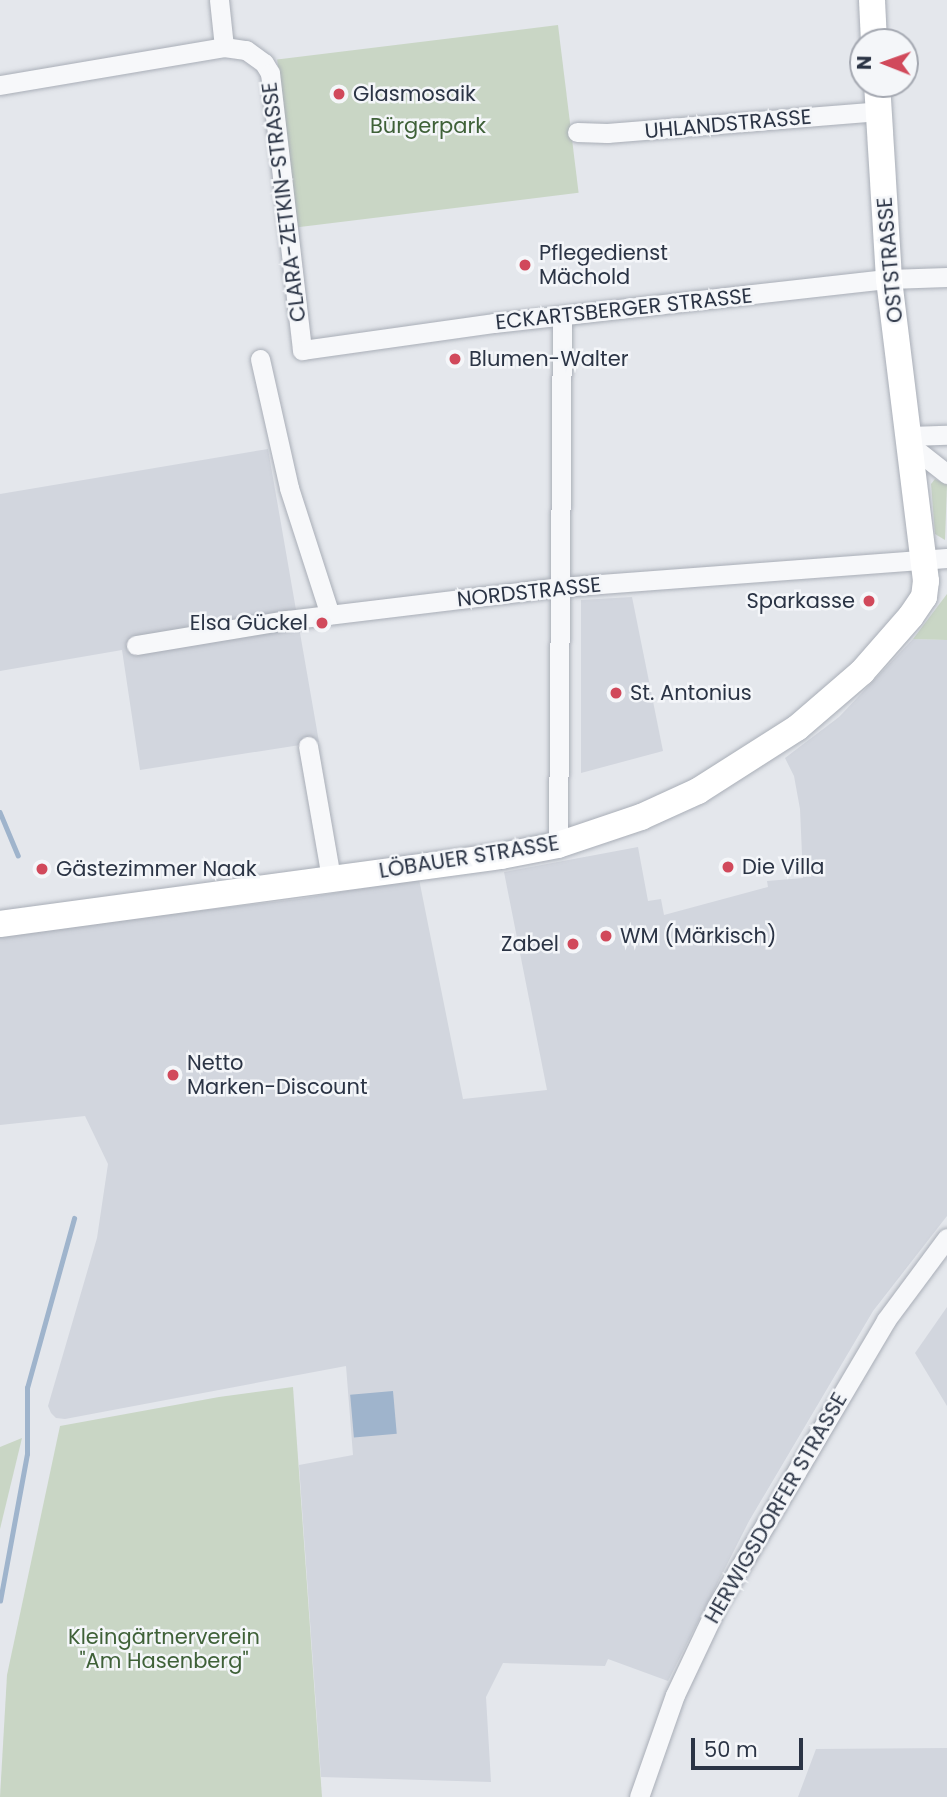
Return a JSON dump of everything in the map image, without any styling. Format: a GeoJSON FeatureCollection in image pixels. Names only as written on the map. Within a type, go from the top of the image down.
{"type":"FeatureCollection","features":[{"type":"Feature","properties":{"kind":"main road"},"geometry":{"type":"LineString","coordinates":[[872,0],[873,28]]}},
{"type":"Feature","properties":{"kind":"main road","name":"OSTSTRASSE"},"geometry":{"type":"LineString","coordinates":[[878,98],[889,279],[909,440],[936,559]]}},
{"type":"Feature","properties":{"kind":"main road","name":"LÖBAUER STRASSE"},"geometry":{"type":"LineString","coordinates":[[0,924],[501,856],[558,845],[641,817],[698,791],[797,728],[862,672],[924,597],[936,559]]}},
{"type":"Feature","properties":{"kind":"street"},"geometry":{"type":"LineString","coordinates":[[0,85],[224,47],[219,0]]}},
{"type":"Feature","properties":{"kind":"street","name":"CLARA-ZETKIN-STRASSE"},"geometry":{"type":"LineString","coordinates":[[224,47],[246,50],[264,63],[270,73],[302,350]]}},
{"type":"Feature","properties":{"kind":"street","name":"UHLANDSTRASSE"},"geometry":{"type":"LineString","coordinates":[[577,132],[607,133],[879,111]]}},
{"type":"Feature","properties":{"kind":"street","name":"ECKARTSBERGER STRASSE"},"geometry":{"type":"LineString","coordinates":[[302,350],[562,316],[889,279],[947,277]]}},
{"type":"Feature","properties":{"kind":"street"},"geometry":{"type":"LineString","coordinates":[[558,845],[562,316]]}},
{"type":"Feature","properties":{"kind":"street"},"geometry":{"type":"LineString","coordinates":[[260,359],[289,488],[330,615]]}},
{"type":"Feature","properties":{"kind":"street"},"geometry":{"type":"LineString","coordinates":[[909,440],[947,435]]}},
{"type":"Feature","properties":{"kind":"street"},"geometry":{"type":"LineString","coordinates":[[909,440],[947,474]]}},
{"type":"Feature","properties":{"kind":"street","name":"NORDSTRASSE"},"geometry":{"type":"LineString","coordinates":[[136,645],[330,615],[560,587],[936,559]]}},
{"type":"Feature","properties":{"kind":"street"},"geometry":{"type":"LineString","coordinates":[[308,746],[331,878]]}},
{"type":"Feature","properties":{"kind":"street","name":"HERWIGSDORFER STRASSE"},"geometry":{"type":"LineString","coordinates":[[639,1797],[675,1695],[717,1606],[886,1320],[947,1238]]}},
{"type":"Feature","properties":{"kind":"shaded area"},"geometry":{"type":"Polygon","coordinates":[[[268,449],[319,742],[140,770],[122,650],[0,671],[0,494],[268,449]]]}},
{"type":"Feature","properties":{"kind":"shaded area","name":"St. Antonius"},"geometry":{"type":"Polygon","coordinates":[[[632,597],[663,751],[581,773],[581,600],[632,597]]]}},
{"type":"Feature","properties":{"kind":"shaded area"},"geometry":{"type":"Polygon","coordinates":[[[913,639],[947,640],[947,1216],[873,1311],[749,1521],[668,1681],[608,1659],[605,1666],[503,1663],[486,1697],[491,1782],[321,1777],[299,1465],[353,1455],[346,1366],[65,1419],[56,1418],[51,1413],[48,1406],[97,1238],[108,1164],[85,1116],[0,1125],[0,934],[298,899],[419,879],[463,1099],[547,1090],[504,872],[638,847],[648,901],[661,899],[664,915],[768,887],[767,881],[803,878],[800,809],[794,776],[785,758],[839,717],[913,639]]]}},
{"type":"Feature","properties":{"kind":"shaded area"},"geometry":{"type":"Polygon","coordinates":[[[947,1307],[947,1406],[915,1353],[947,1307]]]}},
{"type":"Feature","properties":{"kind":"shaded area"},"geometry":{"type":"Polygon","coordinates":[[[947,1748],[947,1797],[798,1797],[816,1749],[947,1748]]]}},
{"type":"Feature","properties":{"kind":"green space","name":"Bürgerpark"},"geometry":{"type":"Polygon","coordinates":[[[558,25],[579,193],[298,227],[277,59],[558,25]]]}},
{"type":"Feature","properties":{"kind":"green space"},"geometry":{"type":"Polygon","coordinates":[[[935,479],[947,485],[945,540],[935,534],[931,484],[935,479]]]}},
{"type":"Feature","properties":{"kind":"green space"},"geometry":{"type":"Polygon","coordinates":[[[947,594],[947,640],[913,639],[947,594]]]}},
{"type":"Feature","properties":{"kind":"green space","name":"Kleingärtnerverein \"Am Hasenberg\""},"geometry":{"type":"Polygon","coordinates":[[[293,1387],[322,1797],[0,1797],[7,1675],[60,1426],[219,1397],[293,1387]]]}},
{"type":"Feature","properties":{"kind":"green space"},"geometry":{"type":"Polygon","coordinates":[[[22,1438],[0,1529],[0,1447],[22,1438]]]}},
{"type":"Feature","properties":{"kind":"water"},"geometry":{"type":"Polygon","coordinates":[[[393,1391],[397,1434],[354,1438],[350,1395],[393,1391]]]}},
{"type":"Feature","properties":{"kind":"waterway"},"geometry":{"type":"LineString","coordinates":[[0,812],[18,855]]}},
{"type":"Feature","properties":{"kind":"waterway"},"geometry":{"type":"LineString","coordinates":[[0,1601],[27,1454],[27,1388],[74,1218]]}},
{"type":"Feature","properties":{"kind":"place","name":"Glasmosaik"},"geometry":{"type":"Point","coordinates":[339,94]}},
{"type":"Feature","properties":{"kind":"place","name":"Pflegedienst Mächold"},"geometry":{"type":"Point","coordinates":[525,265]}},
{"type":"Feature","properties":{"kind":"place","name":"Blumen-Walter"},"geometry":{"type":"Point","coordinates":[455,359]}},
{"type":"Feature","properties":{"kind":"place","name":"Sparkasse"},"geometry":{"type":"Point","coordinates":[869,601]}},
{"type":"Feature","properties":{"kind":"place","name":"Elsa Gückel"},"geometry":{"type":"Point","coordinates":[322,623]}},
{"type":"Feature","properties":{"kind":"place","name":"St. Antonius"},"geometry":{"type":"Point","coordinates":[616,693]}},
{"type":"Feature","properties":{"kind":"place","name":"Die Villa"},"geometry":{"type":"Point","coordinates":[728,867]}},
{"type":"Feature","properties":{"kind":"place","name":"Gästezimmer Naak"},"geometry":{"type":"Point","coordinates":[42,869]}},
{"type":"Feature","properties":{"kind":"place","name":"WM (Märkisch)"},"geometry":{"type":"Point","coordinates":[606,936]}},
{"type":"Feature","properties":{"kind":"place","name":"Zabel"},"geometry":{"type":"Point","coordinates":[573,944]}},
{"type":"Feature","properties":{"kind":"place","name":"Netto Marken-Discount"},"geometry":{"type":"Point","coordinates":[173,1075]}}]}
